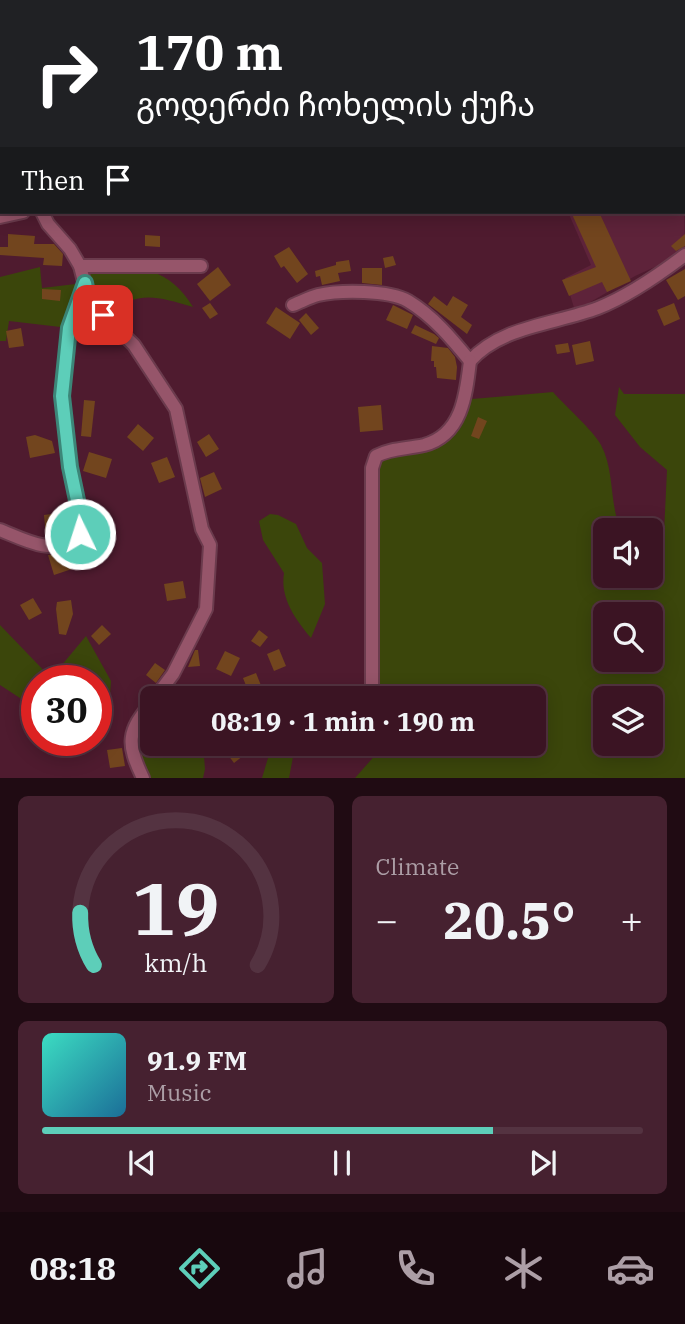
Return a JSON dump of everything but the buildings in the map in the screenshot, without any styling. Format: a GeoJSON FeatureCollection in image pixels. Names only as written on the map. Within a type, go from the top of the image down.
{"type":"FeatureCollection","features":[{"type":"Feature","properties":{"kind":"street"},"geometry":{"type":"LineString","coordinates":[[43,214],[80,266],[88,297],[134,345],[176,409],[202,529],[210,545],[206,609],[164,686]]}},
{"type":"Feature","properties":{"kind":"street"},"geometry":{"type":"LineString","coordinates":[[372,686],[372,468],[376,456],[384,452],[425,445],[445,436],[459,416],[471,360],[480,350],[505,335],[577,316],[602,306],[668,269],[685,255]]}},
{"type":"Feature","properties":{"kind":"street"},"geometry":{"type":"LineString","coordinates":[[80,266],[201,266]]}},
{"type":"Feature","properties":{"kind":"street"},"geometry":{"type":"LineString","coordinates":[[0,530],[38,545],[57,547],[76,541],[80,534],[82,524],[70,467],[62,396],[69,328],[85,283]]}},
{"type":"Feature","properties":{"kind":"street"},"geometry":{"type":"LineString","coordinates":[[293,305],[318,295],[349,292],[378,294],[405,300],[430,317],[471,360]]}},
{"type":"Feature","properties":{"kind":"street"},"geometry":{"type":"LineString","coordinates":[[140,718],[130,737],[133,757],[143,778]]}},
{"type":"Feature","properties":{"kind":"shaded area"},"geometry":{"type":"Polygon","coordinates":[[[569,214],[684,214],[685,248],[670,260],[635,276],[575,311],[565,278],[591,265],[569,214]]]}},
{"type":"Feature","properties":{"kind":"green space"},"geometry":{"type":"Polygon","coordinates":[[[80,266],[144,269],[170,281],[193,307],[146,298],[127,302],[103,315],[88,297],[69,328],[9,321],[6,341],[0,341],[0,277],[40,267],[42,288],[84,283],[80,266]]]}},
{"type":"Feature","properties":{"kind":"green space"},"geometry":{"type":"Polygon","coordinates":[[[619,387],[624,394],[685,394],[685,778],[355,778],[374,756],[546,756],[546,686],[372,686],[376,456],[425,445],[459,416],[472,399],[553,392],[601,445],[610,476],[617,518],[593,518],[593,588],[663,588],[667,470],[640,447],[615,415],[619,387]]]}},
{"type":"Feature","properties":{"kind":"green space"},"geometry":{"type":"Polygon","coordinates":[[[270,514],[296,524],[307,548],[322,563],[325,604],[311,638],[290,608],[284,591],[284,573],[263,540],[259,521],[270,514]]]}},
{"type":"Feature","properties":{"kind":"green space"},"geometry":{"type":"Polygon","coordinates":[[[0,625],[38,665],[21,665],[21,699],[0,685],[0,625]]]}},
{"type":"Feature","properties":{"kind":"green space"},"geometry":{"type":"Polygon","coordinates":[[[86,636],[102,665],[62,665],[86,636]]]}},
{"type":"Feature","properties":{"kind":"green space"},"geometry":{"type":"Polygon","coordinates":[[[140,735],[140,756],[204,756],[203,778],[143,778],[130,743],[140,735]]]}},
{"type":"Feature","properties":{"kind":"green space"},"geometry":{"type":"Polygon","coordinates":[[[267,756],[294,756],[289,778],[262,778],[267,756]]]}},
{"type":"Feature","properties":{"kind":"route"},"geometry":{"type":"LineString","coordinates":[[80,534],[82,524],[70,467],[62,396],[69,328],[85,283],[88,297],[103,315]]}}]}
